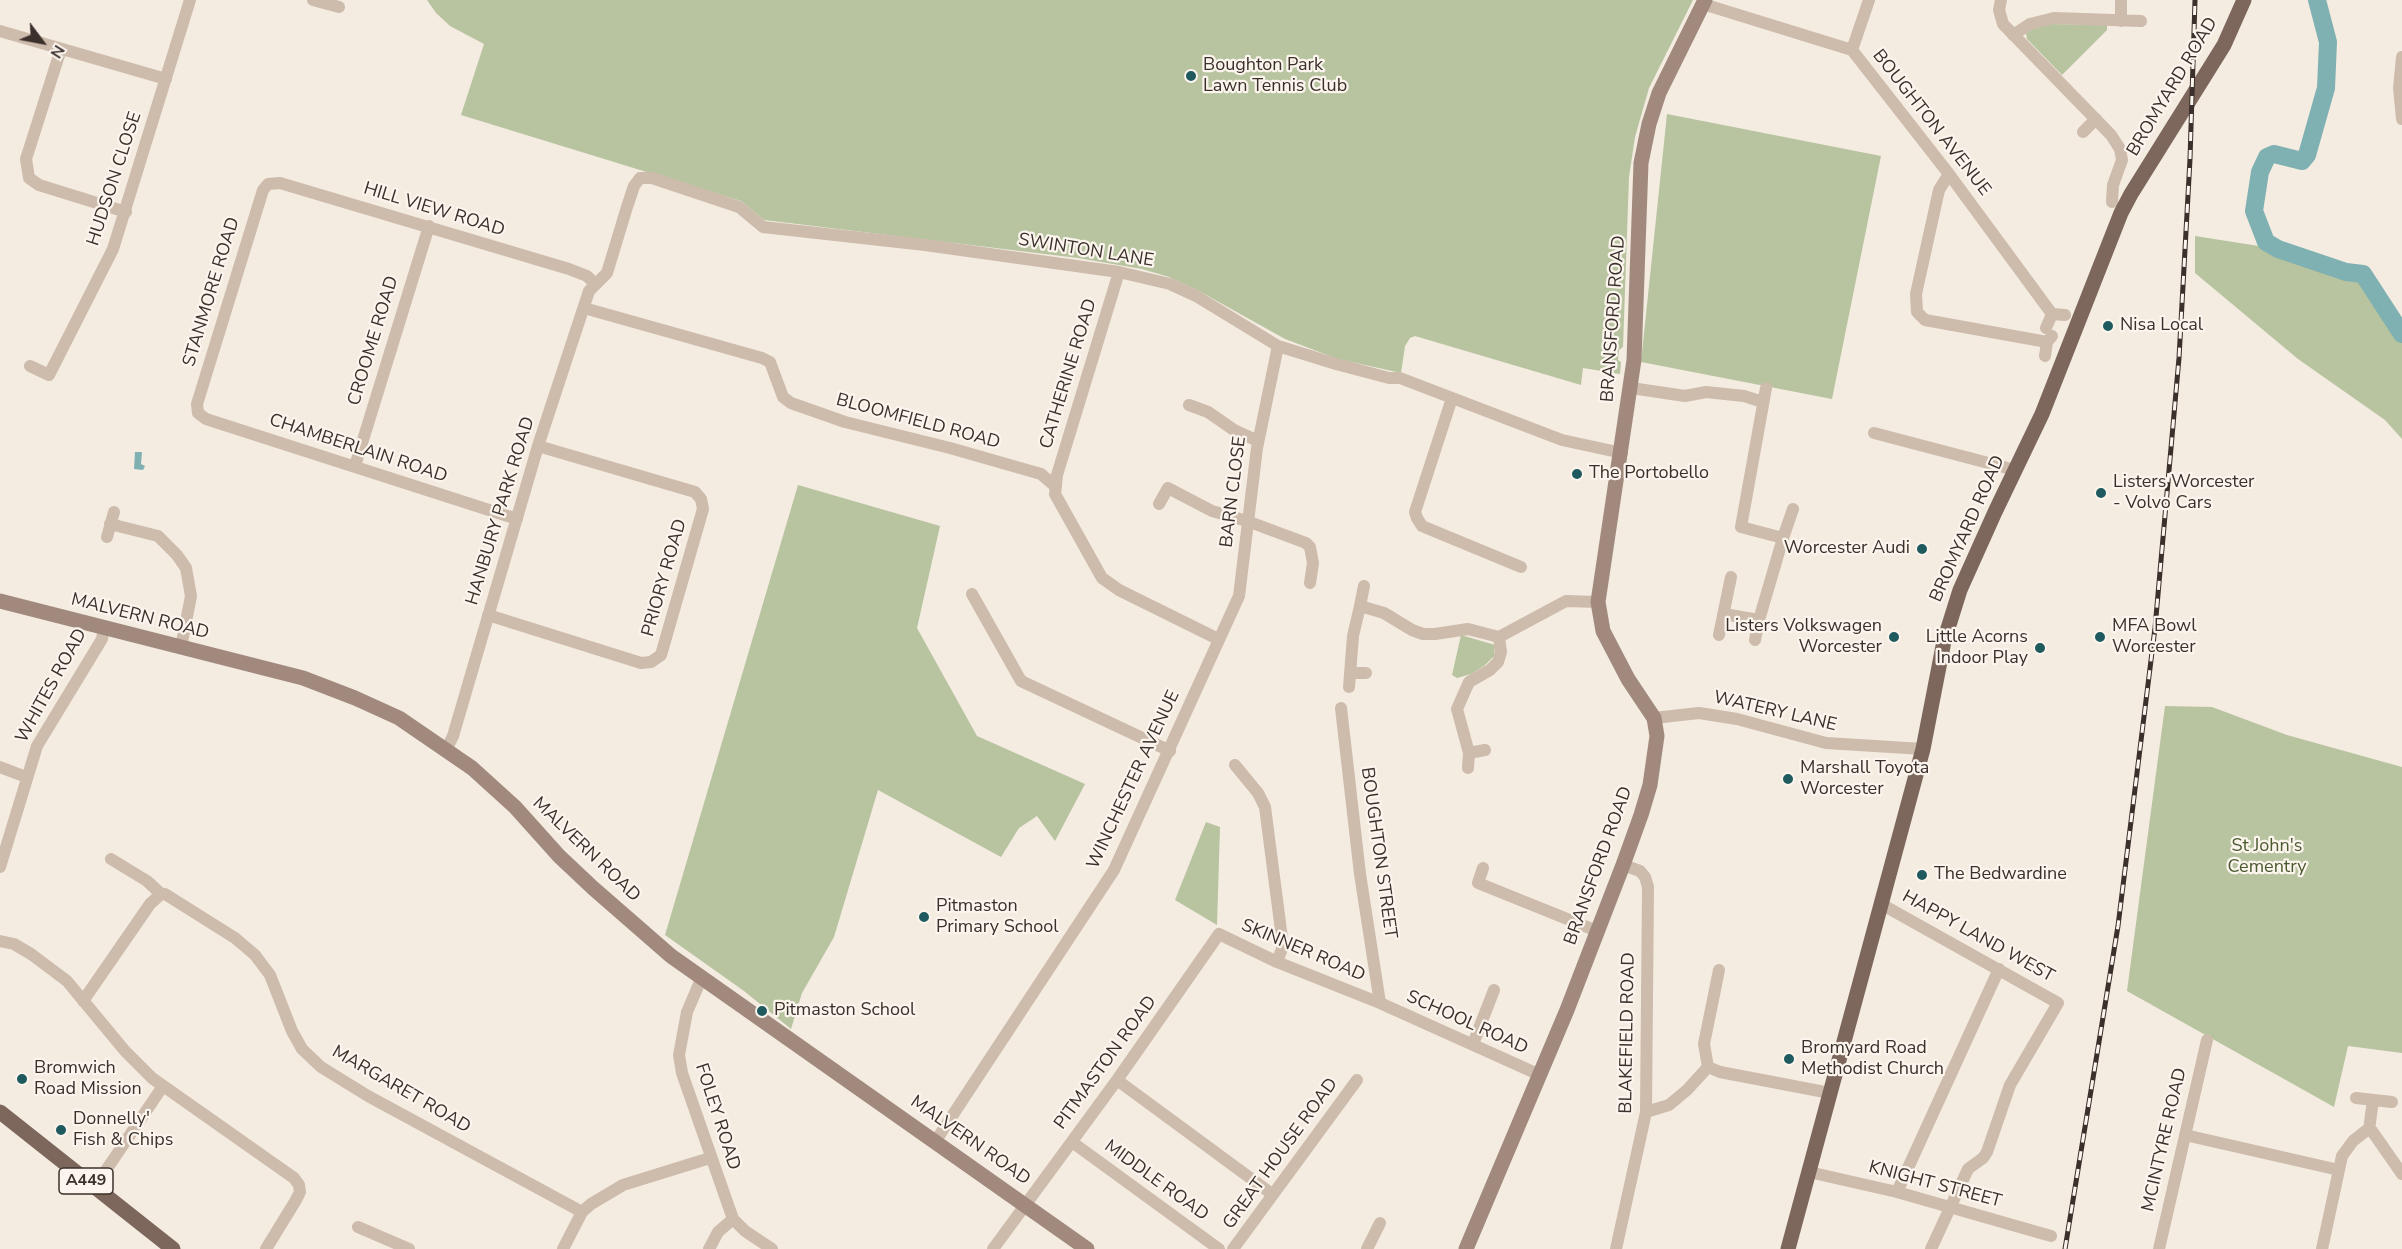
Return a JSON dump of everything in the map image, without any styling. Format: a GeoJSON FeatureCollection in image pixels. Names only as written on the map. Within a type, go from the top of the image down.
{"type":"FeatureCollection","features":[{"type":"Feature","properties":{"kind":"main road","name":"BROMYARD ROAD"},"geometry":{"type":"LineString","coordinates":[[1788,1249],[1923,749],[1950,620],[1977,550],[2042,414],[2116,207],[2131,194],[2224,45],[2244,0]]}},
{"type":"Feature","properties":{"kind":"main road","name":"BRANSFORD ROAD"},"geometry":{"type":"LineString","coordinates":[[1466,1249],[1540,1076],[1623,865],[1650,784],[1657,736],[1654,718],[1629,679],[1603,631],[1598,602],[1635,360],[1641,163],[1649,124],[1659,93],[1704,2]]}},
{"type":"Feature","properties":{"kind":"main road","name":"MALVERN ROAD"},"geometry":{"type":"LineString","coordinates":[[0,601],[303,678],[399,718],[472,768],[515,807],[593,888],[671,956],[1087,1249]]}},
{"type":"Feature","properties":{"kind":"main road","name":"A449"},"geometry":{"type":"LineString","coordinates":[[0,1112],[172,1249]]}},
{"type":"Feature","properties":{"kind":"street","name":"HUDSON CLOSE"},"geometry":{"type":"LineString","coordinates":[[30,366],[49,375],[113,249],[190,0]]}},
{"type":"Feature","properties":{"kind":"street"},"geometry":{"type":"LineString","coordinates":[[313,0],[339,7]]}},
{"type":"Feature","properties":{"kind":"street"},"geometry":{"type":"LineString","coordinates":[[1852,50],[1869,0]]}},
{"type":"Feature","properties":{"kind":"street"},"geometry":{"type":"LineString","coordinates":[[2001,0],[2000,16],[2003,24],[2111,135],[2120,149],[2122,160],[2113,185],[2116,207]]}},
{"type":"Feature","properties":{"kind":"street"},"geometry":{"type":"LineString","coordinates":[[2121,0],[2121,21]]}},
{"type":"Feature","properties":{"kind":"street","name":"BOUGHTON AVENUE"},"geometry":{"type":"LineString","coordinates":[[1704,2],[1852,50],[2059,315],[2048,336],[2045,356]]}},
{"type":"Feature","properties":{"kind":"street"},"geometry":{"type":"LineString","coordinates":[[2013,35],[2030,24],[2054,18],[2140,21]]}},
{"type":"Feature","properties":{"kind":"street"},"geometry":{"type":"LineString","coordinates":[[0,31],[166,79]]}},
{"type":"Feature","properties":{"kind":"street"},"geometry":{"type":"LineString","coordinates":[[61,49],[26,159],[29,178],[39,185],[126,212]]}},
{"type":"Feature","properties":{"kind":"street"},"geometry":{"type":"LineString","coordinates":[[2402,57],[2399,88],[2402,119]]}},
{"type":"Feature","properties":{"kind":"street"},"geometry":{"type":"LineString","coordinates":[[2083,132],[2096,119]]}},
{"type":"Feature","properties":{"kind":"street"},"geometry":{"type":"LineString","coordinates":[[1949,174],[1939,190],[1916,294],[1917,312],[1925,320],[2048,336]]}},
{"type":"Feature","properties":{"kind":"street","name":"SWINTON LANE"},"geometry":{"type":"LineString","coordinates":[[596,284],[607,273],[634,186],[640,178],[652,177],[739,207],[763,227],[1119,272],[1170,284],[1196,296],[1278,346],[1347,367],[1389,378],[1400,378],[1562,440],[1622,453]]}},
{"type":"Feature","properties":{"kind":"street","name":"HILL VIEW ROAD"},"geometry":{"type":"LineString","coordinates":[[262,190],[268,183],[280,183],[569,269],[587,276],[596,284]]}},
{"type":"Feature","properties":{"kind":"street","name":"STANMORE ROAD"},"geometry":{"type":"LineString","coordinates":[[197,404],[262,190]]}},
{"type":"Feature","properties":{"kind":"street","name":"CROOME ROAD"},"geometry":{"type":"LineString","coordinates":[[355,466],[429,226]]}},
{"type":"Feature","properties":{"kind":"street","name":"CATHERINE ROAD"},"geometry":{"type":"LineString","coordinates":[[1056,486],[1057,475],[1119,272]]}},
{"type":"Feature","properties":{"kind":"street","name":"HANBURY PARK ROAD"},"geometry":{"type":"LineString","coordinates":[[446,750],[453,736],[538,446],[589,291],[596,284]]}},
{"type":"Feature","properties":{"kind":"street","name":"BLOOMFIELD ROAD"},"geometry":{"type":"LineString","coordinates":[[584,309],[762,358],[770,362],[783,397],[791,403],[845,422],[1041,474],[1056,486]]}},
{"type":"Feature","properties":{"kind":"street","name":"BARN CLOSE"},"geometry":{"type":"LineString","coordinates":[[1218,639],[1239,596],[1258,441],[1278,346]]}},
{"type":"Feature","properties":{"kind":"street"},"geometry":{"type":"LineString","coordinates":[[1631,388],[1685,396],[1706,392],[1744,396],[1762,402]]}},
{"type":"Feature","properties":{"kind":"street"},"geometry":{"type":"LineString","coordinates":[[1766,388],[1741,527],[1782,538]]}},
{"type":"Feature","properties":{"kind":"street"},"geometry":{"type":"LineString","coordinates":[[1452,398],[1415,512],[1417,518],[1422,526],[1521,567]]}},
{"type":"Feature","properties":{"kind":"street","name":"CHAMBERLAIN ROAD"},"geometry":{"type":"LineString","coordinates":[[197,404],[198,413],[206,419],[517,519]]}},
{"type":"Feature","properties":{"kind":"street"},"geometry":{"type":"LineString","coordinates":[[1189,405],[1208,412],[1234,430],[1258,441]]}},
{"type":"Feature","properties":{"kind":"street"},"geometry":{"type":"LineString","coordinates":[[1874,434],[2015,470]]}},
{"type":"Feature","properties":{"kind":"street","name":"PRIORY ROAD"},"geometry":{"type":"LineString","coordinates":[[488,615],[641,663],[651,662],[661,655],[704,509],[703,503],[695,492],[538,446]]}},
{"type":"Feature","properties":{"kind":"street"},"geometry":{"type":"LineString","coordinates":[[1056,486],[1055,494],[1102,578],[1119,590],[1218,639]]}},
{"type":"Feature","properties":{"kind":"street"},"geometry":{"type":"LineString","coordinates":[[1159,504],[1168,488],[1212,511],[1247,521],[1306,543],[1310,547],[1313,563],[1310,583]]}},
{"type":"Feature","properties":{"kind":"street"},"geometry":{"type":"LineString","coordinates":[[1755,640],[1792,509]]}},
{"type":"Feature","properties":{"kind":"street"},"geometry":{"type":"LineString","coordinates":[[107,537],[112,518],[158,536],[186,568],[191,596],[181,647]]}},
{"type":"Feature","properties":{"kind":"street"},"geometry":{"type":"LineString","coordinates":[[1719,636],[1731,577]]}},
{"type":"Feature","properties":{"kind":"street"},"geometry":{"type":"LineString","coordinates":[[1349,687],[1353,636],[1364,586]]}},
{"type":"Feature","properties":{"kind":"street"},"geometry":{"type":"LineString","coordinates":[[972,594],[1021,681],[1170,751]]}},
{"type":"Feature","properties":{"kind":"street"},"geometry":{"type":"LineString","coordinates":[[1360,606],[1384,613],[1412,630],[1423,633],[1435,634],[1468,628],[1499,637],[1566,601],[1598,602]]}},
{"type":"Feature","properties":{"kind":"street"},"geometry":{"type":"LineString","coordinates":[[1724,614],[1759,620]]}},
{"type":"Feature","properties":{"kind":"street","name":"WHITES ROAD"},"geometry":{"type":"LineString","coordinates":[[0,867],[26,777],[43,735],[102,639],[104,627]]}},
{"type":"Feature","properties":{"kind":"street"},"geometry":{"type":"LineString","coordinates":[[1468,768],[1469,753],[1457,709],[1469,682],[1490,670],[1498,662],[1501,652],[1499,637]]}},
{"type":"Feature","properties":{"kind":"street","name":"WINCHESTER AVENUE"},"geometry":{"type":"LineString","coordinates":[[935,1142],[1114,870],[1170,751],[1218,639]]}},
{"type":"Feature","properties":{"kind":"street"},"geometry":{"type":"LineString","coordinates":[[1350,673],[1366,673]]}},
{"type":"Feature","properties":{"kind":"street","name":"BOUGHTON STREET"},"geometry":{"type":"LineString","coordinates":[[1341,708],[1360,874],[1380,1003]]}},
{"type":"Feature","properties":{"kind":"street","name":"WATERY LANE"},"geometry":{"type":"LineString","coordinates":[[1654,718],[1699,713],[1737,719],[1826,743],[1923,749]]}},
{"type":"Feature","properties":{"kind":"street"},"geometry":{"type":"LineString","coordinates":[[1469,753],[1485,750]]}},
{"type":"Feature","properties":{"kind":"street"},"geometry":{"type":"LineString","coordinates":[[1235,765],[1258,793],[1265,807],[1283,946],[1277,962]]}},
{"type":"Feature","properties":{"kind":"street"},"geometry":{"type":"LineString","coordinates":[[0,767],[26,777]]}},
{"type":"Feature","properties":{"kind":"street","name":"MARGARET ROAD"},"geometry":{"type":"LineString","coordinates":[[111,859],[147,881],[161,894],[165,894],[235,938],[255,956],[270,975],[302,1050],[321,1067],[368,1096],[582,1212]]}},
{"type":"Feature","properties":{"kind":"street","name":"BLAKEFIELD ROAD"},"geometry":{"type":"LineString","coordinates":[[1616,1249],[1646,1112],[1648,888],[1640,871],[1623,865]]}},
{"type":"Feature","properties":{"kind":"street"},"geometry":{"type":"LineString","coordinates":[[1483,868],[1478,882],[1597,931]]}},
{"type":"Feature","properties":{"kind":"street"},"geometry":{"type":"LineString","coordinates":[[83,1001],[150,904],[161,894]]}},
{"type":"Feature","properties":{"kind":"street","name":"HAPPY LAND WEST"},"geometry":{"type":"LineString","coordinates":[[1881,904],[2058,1003],[2010,1085],[1987,1152],[1983,1158],[1968,1169],[1950,1207]]}},
{"type":"Feature","properties":{"kind":"street","name":"SKINNER ROAD"},"geometry":{"type":"LineString","coordinates":[[1215,942],[1219,934],[1277,962],[1380,1003]]}},
{"type":"Feature","properties":{"kind":"street"},"geometry":{"type":"LineString","coordinates":[[0,941],[14,944],[31,954],[67,981],[125,1051],[163,1086],[294,1178],[300,1192],[297,1200],[266,1249]]}},
{"type":"Feature","properties":{"kind":"street","name":"PITMASTON ROAD"},"geometry":{"type":"LineString","coordinates":[[993,1249],[1215,942]]}},
{"type":"Feature","properties":{"kind":"street"},"geometry":{"type":"LineString","coordinates":[[1897,1192],[1999,969]]}},
{"type":"Feature","properties":{"kind":"street"},"geometry":{"type":"LineString","coordinates":[[1708,1067],[1704,1044],[1719,970]]}},
{"type":"Feature","properties":{"kind":"street","name":"FOLEY ROAD"},"geometry":{"type":"LineString","coordinates":[[702,977],[687,1012],[679,1055],[682,1073],[733,1219],[745,1231],[772,1249]]}},
{"type":"Feature","properties":{"kind":"street"},"geometry":{"type":"LineString","coordinates":[[1473,1044],[1494,990]]}},
{"type":"Feature","properties":{"kind":"street","name":"SCHOOL ROAD"},"geometry":{"type":"LineString","coordinates":[[1380,1003],[1540,1076]]}},
{"type":"Feature","properties":{"kind":"street","name":"MCINTYRE ROAD"},"geometry":{"type":"LineString","coordinates":[[2159,1249],[2207,1040]]}},
{"type":"Feature","properties":{"kind":"street"},"geometry":{"type":"LineString","coordinates":[[1646,1112],[1669,1105],[1687,1090],[1708,1067]]}},
{"type":"Feature","properties":{"kind":"street"},"geometry":{"type":"LineString","coordinates":[[1708,1067],[1720,1072],[1830,1093]]}},
{"type":"Feature","properties":{"kind":"street"},"geometry":{"type":"LineString","coordinates":[[1117,1080],[1272,1194]]}},
{"type":"Feature","properties":{"kind":"street","name":"GREAT HOUSE ROAD"},"geometry":{"type":"LineString","coordinates":[[1233,1249],[1357,1080]]}},
{"type":"Feature","properties":{"kind":"street"},"geometry":{"type":"LineString","coordinates":[[94,1188],[163,1086]]}},
{"type":"Feature","properties":{"kind":"street"},"geometry":{"type":"LineString","coordinates":[[2356,1098],[2392,1102]]}},
{"type":"Feature","properties":{"kind":"street"},"geometry":{"type":"LineString","coordinates":[[2369,1130],[2373,1100]]}},
{"type":"Feature","properties":{"kind":"street"},"geometry":{"type":"LineString","coordinates":[[2322,1249],[2338,1170],[2346,1148],[2369,1130]]}},
{"type":"Feature","properties":{"kind":"street"},"geometry":{"type":"LineString","coordinates":[[2369,1130],[2374,1133],[2402,1174]]}},
{"type":"Feature","properties":{"kind":"street"},"geometry":{"type":"LineString","coordinates":[[2185,1135],[2338,1170]]}},
{"type":"Feature","properties":{"kind":"street","name":"MIDDLE ROAD"},"geometry":{"type":"LineString","coordinates":[[1072,1142],[1219,1249]]}},
{"type":"Feature","properties":{"kind":"street"},"geometry":{"type":"LineString","coordinates":[[563,1249],[582,1212],[623,1185],[710,1158]]}},
{"type":"Feature","properties":{"kind":"street","name":"KNIGHT STREET"},"geometry":{"type":"LineString","coordinates":[[1809,1172],[1897,1192],[2051,1236]]}},
{"type":"Feature","properties":{"kind":"street"},"geometry":{"type":"LineString","coordinates":[[1931,1249],[1950,1207]]}},
{"type":"Feature","properties":{"kind":"street"},"geometry":{"type":"LineString","coordinates":[[709,1249],[718,1232],[733,1219]]}},
{"type":"Feature","properties":{"kind":"street"},"geometry":{"type":"LineString","coordinates":[[1367,1249],[1380,1223]]}},
{"type":"Feature","properties":{"kind":"street"},"geometry":{"type":"LineString","coordinates":[[358,1227],[409,1249]]}},
{"type":"Feature","properties":{"kind":"green space"},"geometry":{"type":"Polygon","coordinates":[[[427,0],[1693,0],[1649,88],[1635,137],[1629,177],[1623,347],[1619,350],[1618,360],[1621,362],[1620,374],[1583,368],[1581,385],[1415,336],[1410,338],[1405,346],[1401,373],[1338,359],[1285,339],[1169,277],[1142,269],[1078,258],[764,220],[741,201],[461,115],[484,44],[450,26],[436,13],[427,0]]]}},
{"type":"Feature","properties":{"kind":"green space"},"geometry":{"type":"Polygon","coordinates":[[[2051,24],[2107,25],[2107,30],[2062,75],[2027,39],[2026,33],[2030,30],[2051,24]]]}},
{"type":"Feature","properties":{"kind":"green space"},"geometry":{"type":"Polygon","coordinates":[[[1667,114],[1881,156],[1832,399],[1641,362],[1667,114]]]}},
{"type":"Feature","properties":{"kind":"green space"},"geometry":{"type":"Polygon","coordinates":[[[2195,236],[2278,249],[2346,272],[2363,274],[2402,334],[2402,439],[2385,420],[2298,359],[2195,273],[2195,236]]]}},
{"type":"Feature","properties":{"kind":"green space"},"geometry":{"type":"Polygon","coordinates":[[[798,485],[940,526],[917,628],[977,736],[1085,784],[1055,841],[1037,816],[1019,828],[1001,857],[878,790],[834,937],[802,993],[791,1029],[744,991],[665,935],[798,485]]]}},
{"type":"Feature","properties":{"kind":"green space"},"geometry":{"type":"Polygon","coordinates":[[[1461,635],[1495,645],[1494,656],[1471,674],[1457,678],[1452,675],[1461,635]]]}},
{"type":"Feature","properties":{"kind":"green space","name":"St John's Cementry"},"geometry":{"type":"Polygon","coordinates":[[[2165,706],[2212,707],[2287,735],[2402,767],[2402,1053],[2348,1046],[2334,1107],[2127,991],[2165,706]]]}},
{"type":"Feature","properties":{"kind":"green space"},"geometry":{"type":"Polygon","coordinates":[[[1206,822],[1220,827],[1217,925],[1175,900],[1206,822]]]}},
{"type":"Feature","properties":{"kind":"water"},"geometry":{"type":"Polygon","coordinates":[[[135,452],[142,452],[141,464],[145,466],[143,470],[134,469],[135,452]]]}},
{"type":"Feature","properties":{"kind":"waterway"},"geometry":{"type":"LineString","coordinates":[[2317,0],[2328,42],[2326,88],[2307,155],[2302,161],[2274,154],[2267,157],[2260,172],[2254,211],[2266,242],[2278,249],[2346,272],[2363,274],[2402,334]]}},
{"type":"Feature","properties":{"kind":"railway"},"geometry":{"type":"LineString","coordinates":[[2065,1249],[2118,926],[2155,628],[2179,358],[2190,159],[2195,0]]}},
{"type":"Feature","properties":{"kind":"place","name":"Boughton Park Lawn Tennis Club"},"geometry":{"type":"Point","coordinates":[1191,76]}},
{"type":"Feature","properties":{"kind":"place","name":"Nisa Local"},"geometry":{"type":"Point","coordinates":[2108,326]}},
{"type":"Feature","properties":{"kind":"place","name":"The Portobello"},"geometry":{"type":"Point","coordinates":[1577,474]}},
{"type":"Feature","properties":{"kind":"place","name":"Listers Worcester - Volvo Cars"},"geometry":{"type":"Point","coordinates":[2101,493]}},
{"type":"Feature","properties":{"kind":"place","name":"Worcester Audi"},"geometry":{"type":"Point","coordinates":[1922,549]}},
{"type":"Feature","properties":{"kind":"place","name":"Listers Volkswagen Worcester"},"geometry":{"type":"Point","coordinates":[1894,637]}},
{"type":"Feature","properties":{"kind":"place","name":"MFA Bowl Worcester"},"geometry":{"type":"Point","coordinates":[2100,637]}},
{"type":"Feature","properties":{"kind":"place","name":"Little Acorns Indoor Play"},"geometry":{"type":"Point","coordinates":[2040,648]}},
{"type":"Feature","properties":{"kind":"place","name":"Marshall Toyota Worcester"},"geometry":{"type":"Point","coordinates":[1788,779]}},
{"type":"Feature","properties":{"kind":"place","name":"The Bedwardine"},"geometry":{"type":"Point","coordinates":[1922,875]}},
{"type":"Feature","properties":{"kind":"place","name":"Pitmaston Primary School"},"geometry":{"type":"Point","coordinates":[924,917]}},
{"type":"Feature","properties":{"kind":"place","name":"Pitmaston School"},"geometry":{"type":"Point","coordinates":[762,1011]}},
{"type":"Feature","properties":{"kind":"place","name":"Bromyard Road Methodist Church"},"geometry":{"type":"Point","coordinates":[1789,1059]}},
{"type":"Feature","properties":{"kind":"place","name":"Bromwich Road Mission"},"geometry":{"type":"Point","coordinates":[22,1079]}},
{"type":"Feature","properties":{"kind":"place","name":"Donnelly' Fish & Chips"},"geometry":{"type":"Point","coordinates":[61,1130]}}]}
